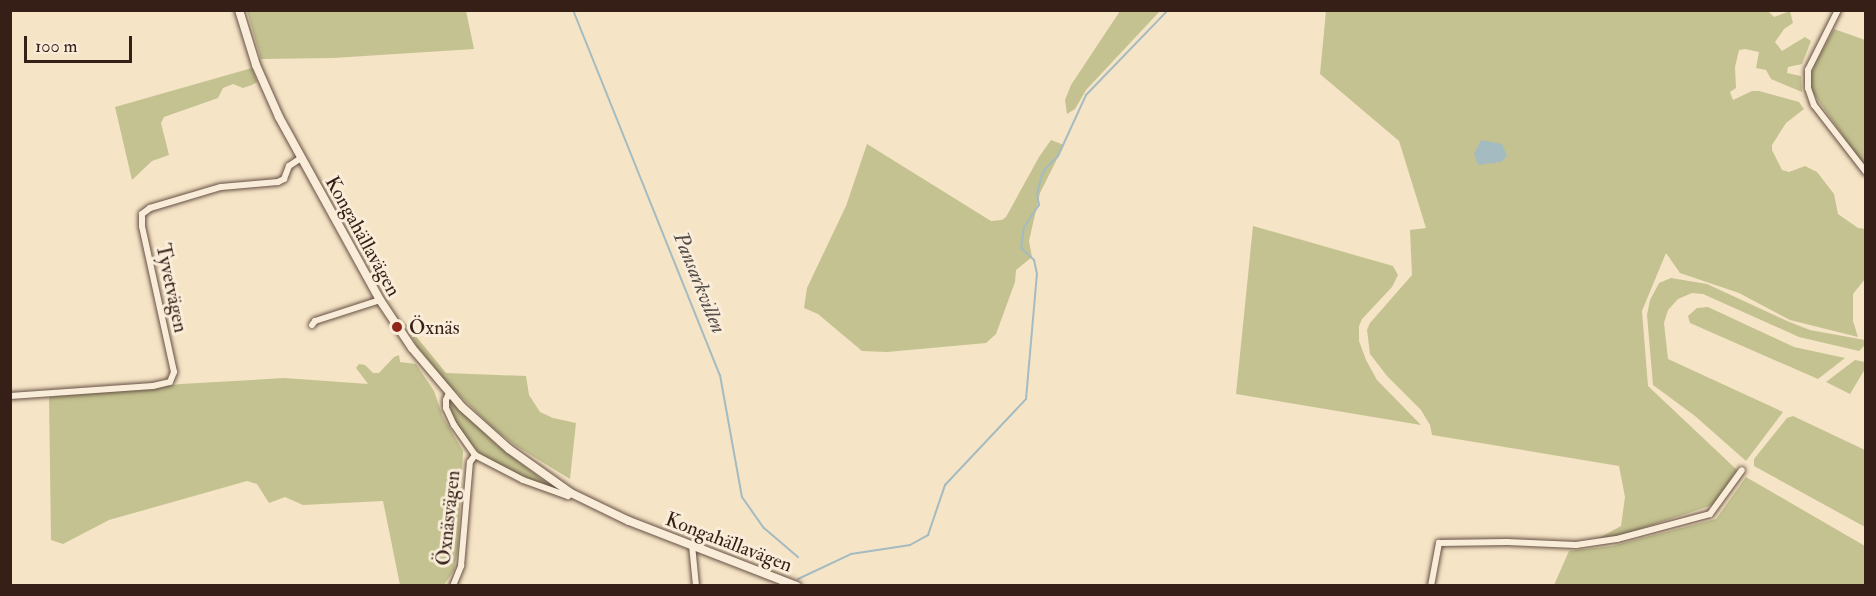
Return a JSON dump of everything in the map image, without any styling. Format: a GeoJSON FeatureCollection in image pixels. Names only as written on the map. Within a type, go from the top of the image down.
{"type":"FeatureCollection","features":[{"type":"Feature","properties":{"kind":"street","name":"Kongahällavägen"},"geometry":{"type":"LineString","coordinates":[[239,10],[263,81],[301,158],[380,300],[404,338],[449,393],[501,443],[571,493],[618,516],[797,585]]}},
{"type":"Feature","properties":{"kind":"street"},"geometry":{"type":"LineString","coordinates":[[1838,10],[1808,70],[1808,88],[1814,105],[1866,172]]}},
{"type":"Feature","properties":{"kind":"street","name":"Tyvetvägen"},"geometry":{"type":"LineString","coordinates":[[10,396],[153,386],[170,382],[174,372],[141,222],[142,214],[150,208],[221,187],[278,182],[284,179],[290,166],[301,158]]}},
{"type":"Feature","properties":{"kind":"street"},"geometry":{"type":"LineString","coordinates":[[312,325],[315,321],[380,300]]}},
{"type":"Feature","properties":{"kind":"street","name":"Öxnäsvägen"},"geometry":{"type":"LineString","coordinates":[[449,393],[446,408],[454,425],[475,455],[523,480],[568,496],[571,493]]}},
{"type":"Feature","properties":{"kind":"street","name":"Öxnäsvägen"},"geometry":{"type":"LineString","coordinates":[[453,585],[461,566],[470,462],[475,455]]}},
{"type":"Feature","properties":{"kind":"street"},"geometry":{"type":"LineString","coordinates":[[1431,585],[1439,543],[1508,542],[1576,545],[1617,539],[1710,514],[1742,470]]}},
{"type":"Feature","properties":{"kind":"street"},"geometry":{"type":"LineString","coordinates":[[692,545],[696,585]]}},
{"type":"Feature","properties":{"kind":"shaded area"},"geometry":{"type":"Polygon","coordinates":[[[1767,10],[1774,17],[1790,11],[1793,23],[1784,29],[1775,42],[1782,51],[1805,37],[1811,41],[1802,64],[1788,67],[1787,73],[1801,76],[1802,92],[1771,79],[1766,70],[1756,68],[1759,52],[1745,49],[1739,50],[1735,67],[1736,88],[1730,92],[1733,100],[1752,91],[1759,91],[1799,102],[1804,109],[1786,123],[1772,145],[1772,150],[1782,170],[1789,172],[1805,166],[1817,172],[1834,194],[1838,214],[1858,228],[1865,229],[1865,279],[1853,294],[1853,321],[1858,337],[1790,320],[1739,293],[1680,273],[1666,253],[1642,311],[1648,386],[1737,470],[1713,505],[1622,535],[1599,538],[1621,526],[1625,497],[1619,466],[1432,435],[1430,425],[1421,410],[1387,376],[1370,354],[1367,330],[1370,323],[1412,275],[1410,230],[1426,228],[1399,141],[1320,74],[1326,11],[1767,10]]]}},
{"type":"Feature","properties":{"kind":"shaded area"},"geometry":{"type":"Polygon","coordinates":[[[247,11],[466,11],[474,49],[333,58],[261,59],[247,11]]]}},
{"type":"Feature","properties":{"kind":"shaded area"},"geometry":{"type":"Polygon","coordinates":[[[1120,11],[1160,11],[1086,90],[1075,109],[1067,114],[1065,100],[1071,85],[1120,11]]]}},
{"type":"Feature","properties":{"kind":"shaded area"},"geometry":{"type":"Polygon","coordinates":[[[1834,29],[1865,40],[1865,167],[1811,90],[1810,78],[1815,64],[1834,29]]]}},
{"type":"Feature","properties":{"kind":"shaded area"},"geometry":{"type":"Polygon","coordinates":[[[252,68],[257,82],[252,85],[243,88],[233,84],[223,88],[218,98],[164,117],[161,123],[169,155],[152,161],[132,180],[115,107],[252,68]]]}},
{"type":"Feature","properties":{"kind":"shaded area"},"geometry":{"type":"Polygon","coordinates":[[[1051,140],[1064,145],[1040,193],[1029,241],[1032,257],[1016,270],[1015,282],[996,334],[986,343],[887,352],[862,351],[818,314],[804,308],[807,288],[846,206],[867,144],[991,221],[1002,220],[1006,217],[1051,140]]]}},
{"type":"Feature","properties":{"kind":"shaded area"},"geometry":{"type":"Polygon","coordinates":[[[1253,226],[1393,266],[1398,275],[1392,287],[1362,319],[1359,326],[1359,341],[1377,380],[1421,425],[1236,394],[1253,226]]]}},
{"type":"Feature","properties":{"kind":"shaded area"},"geometry":{"type":"Polygon","coordinates":[[[1671,278],[1707,284],[1810,330],[1865,340],[1865,345],[1859,351],[1799,337],[1703,294],[1692,293],[1678,299],[1668,310],[1664,323],[1668,359],[1783,412],[1746,461],[1695,416],[1653,385],[1647,315],[1650,300],[1659,283],[1671,278]]]}},
{"type":"Feature","properties":{"kind":"shaded area"},"geometry":{"type":"Polygon","coordinates":[[[1708,307],[1794,347],[1845,358],[1818,379],[1690,323],[1688,316],[1697,308],[1708,307]]]}},
{"type":"Feature","properties":{"kind":"shaded area"},"geometry":{"type":"Polygon","coordinates":[[[402,319],[446,373],[526,376],[529,395],[540,412],[553,418],[576,423],[570,479],[516,446],[492,427],[447,383],[417,346],[402,319]]]}},
{"type":"Feature","properties":{"kind":"shaded area"},"geometry":{"type":"Polygon","coordinates":[[[399,355],[400,362],[416,364],[434,391],[443,417],[463,451],[458,548],[454,570],[444,585],[400,585],[383,501],[303,505],[285,497],[269,503],[257,484],[247,481],[109,520],[63,544],[51,540],[49,397],[181,384],[284,378],[368,384],[356,368],[359,364],[365,365],[373,373],[379,373],[394,357],[399,355]]]}},
{"type":"Feature","properties":{"kind":"shaded area"},"geometry":{"type":"Polygon","coordinates":[[[1855,360],[1865,362],[1865,369],[1850,394],[1826,382],[1855,360]]]}},
{"type":"Feature","properties":{"kind":"shaded area"},"geometry":{"type":"Polygon","coordinates":[[[451,402],[498,446],[556,490],[523,478],[484,457],[462,436],[450,411],[451,402]]]}},
{"type":"Feature","properties":{"kind":"shaded area"},"geometry":{"type":"Polygon","coordinates":[[[1793,416],[1865,450],[1865,527],[1754,466],[1754,459],[1787,418],[1793,416]]]}},
{"type":"Feature","properties":{"kind":"shaded area"},"geometry":{"type":"Polygon","coordinates":[[[1746,477],[1865,546],[1865,585],[1554,585],[1569,551],[1612,546],[1716,519],[1746,477]]]}},
{"type":"Feature","properties":{"kind":"water"},"geometry":{"type":"Polygon","coordinates":[[[1481,140],[1502,144],[1507,156],[1501,162],[1478,165],[1474,154],[1481,140]]]}},
{"type":"Feature","properties":{"kind":"waterway","name":"Pansarkvillen"},"geometry":{"type":"LineString","coordinates":[[573,10],[720,375],[742,497],[764,528],[798,557]]}},
{"type":"Feature","properties":{"kind":"waterway"},"geometry":{"type":"LineString","coordinates":[[798,579],[851,554],[910,545],[928,535],[945,485],[1026,399],[1037,274],[1034,260],[1021,248],[1024,227],[1039,205],[1037,194],[1042,175],[1058,156],[1086,95],[1168,10]]}},
{"type":"Feature","properties":{"kind":"place","name":"Öxnäs"},"geometry":{"type":"Point","coordinates":[397,327]}}]}
